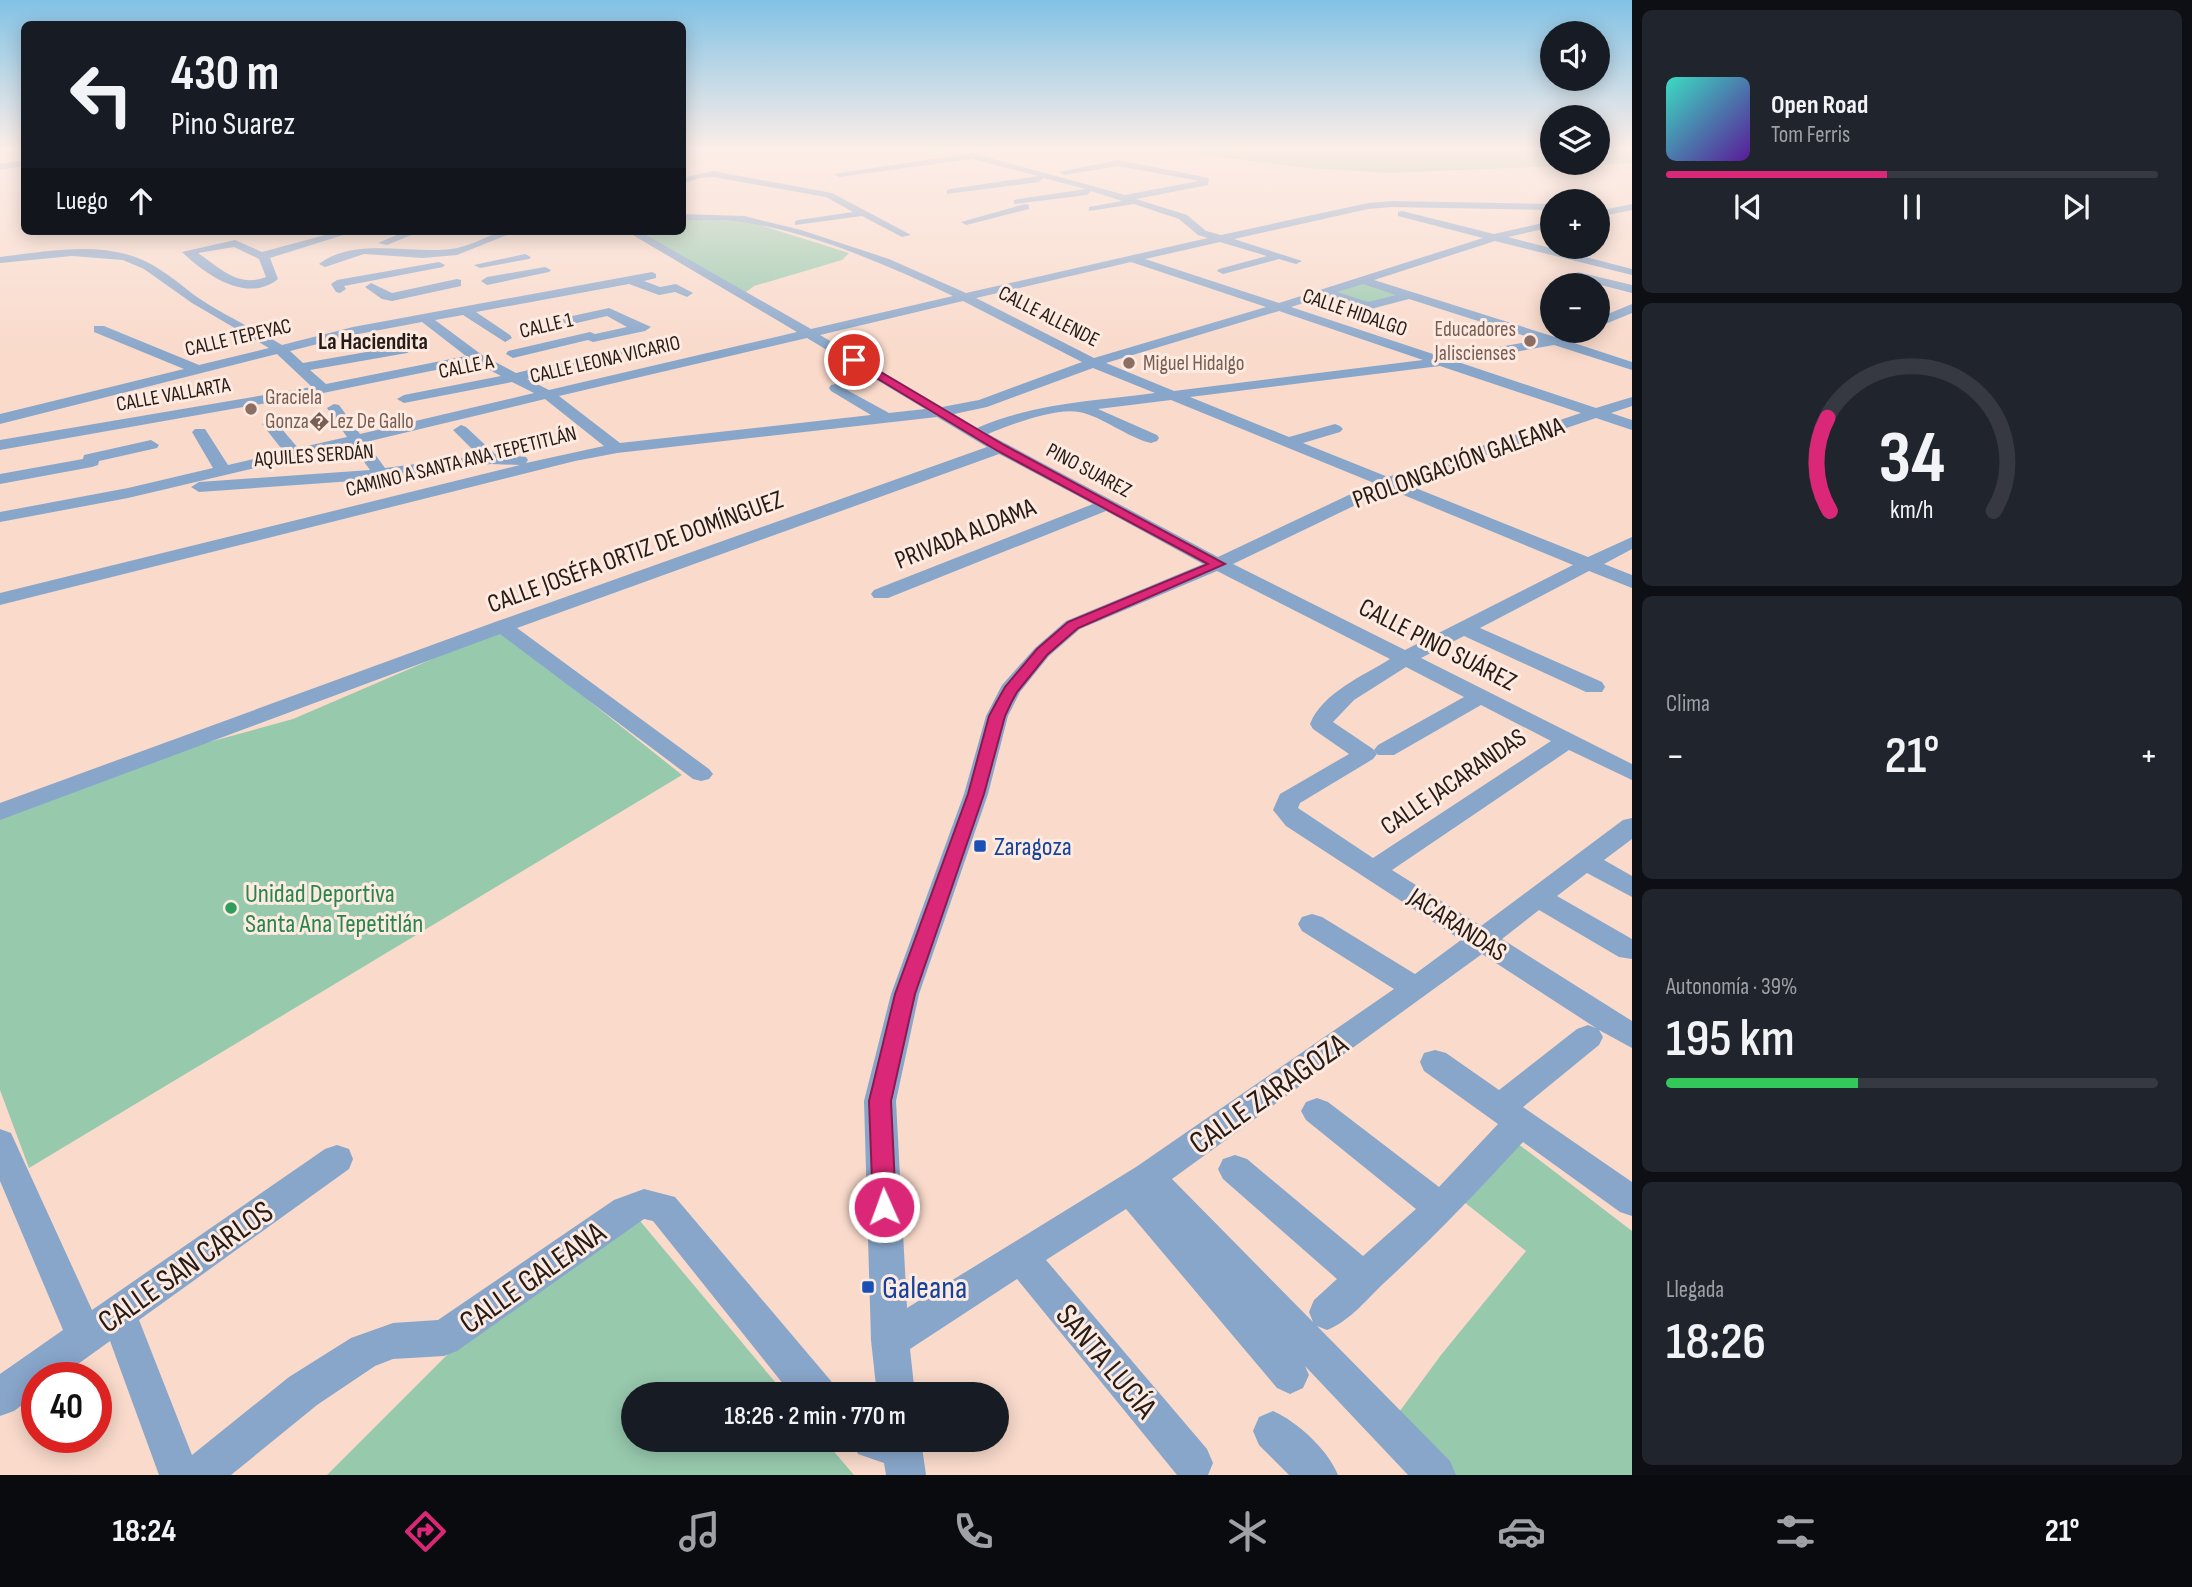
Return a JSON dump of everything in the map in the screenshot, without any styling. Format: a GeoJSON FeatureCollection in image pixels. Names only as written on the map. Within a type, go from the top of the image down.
{"type":"FeatureCollection","features":[{"type":"Feature","properties":{"kind":"street","name":"CALLE ALLENDE"},"geometry":{"type":"LineString","coordinates":[[686,217],[752,220],[878,258],[965,298],[1093,363],[1632,582]]}},
{"type":"Feature","properties":{"kind":"street"},"geometry":{"type":"LineString","coordinates":[[814,227],[796,222],[836,217]]}},
{"type":"Feature","properties":{"kind":"street"},"geometry":{"type":"LineString","coordinates":[[872,217],[906,235],[890,240]]}},
{"type":"Feature","properties":{"kind":"street"},"geometry":{"type":"LineString","coordinates":[[966,222],[985,217]]}},
{"type":"Feature","properties":{"kind":"street"},"geometry":{"type":"LineString","coordinates":[[1183,217],[1195,230],[1297,261]]}},
{"type":"Feature","properties":{"kind":"street","name":"CALLE LEONA VICARIO"},"geometry":{"type":"LineString","coordinates":[[0,517],[98,476],[128,493],[1319,217]]}},
{"type":"Feature","properties":{"kind":"street"},"geometry":{"type":"LineString","coordinates":[[1412,217],[1632,272]]}},
{"type":"Feature","properties":{"kind":"street","name":"CAMINO A SANTA ANA TEPETITLÁN"},"geometry":{"type":"LineString","coordinates":[[0,599],[544,462],[617,448],[940,412],[982,404],[1093,363],[1277,308],[1495,237],[1540,227]]}},
{"type":"Feature","properties":{"kind":"street"},"geometry":{"type":"LineString","coordinates":[[266,255],[272,279],[257,285],[244,286],[237,285],[187,254],[235,243],[266,255],[332,235]]}},
{"type":"Feature","properties":{"kind":"street"},"geometry":{"type":"LineString","coordinates":[[326,237],[334,235]]}},
{"type":"Feature","properties":{"kind":"street"},"geometry":{"type":"LineString","coordinates":[[329,263],[384,248],[408,235]]}},
{"type":"Feature","properties":{"kind":"street"},"geometry":{"type":"LineString","coordinates":[[384,248],[423,255],[457,252],[502,235]]}},
{"type":"Feature","properties":{"kind":"street"},"geometry":{"type":"LineString","coordinates":[[638,235],[940,412]]}},
{"type":"Feature","properties":{"kind":"street"},"geometry":{"type":"LineString","coordinates":[[854,250],[878,243]]}},
{"type":"Feature","properties":{"kind":"street","name":"CALLE HIDALGO"},"geometry":{"type":"LineString","coordinates":[[1104,249],[1632,425]]}},
{"type":"Feature","properties":{"kind":"street"},"geometry":{"type":"LineString","coordinates":[[457,252],[503,278]]}},
{"type":"Feature","properties":{"kind":"street"},"geometry":{"type":"LineString","coordinates":[[0,260],[90,253],[117,255],[141,262],[193,298],[280,349],[323,389]]}},
{"type":"Feature","properties":{"kind":"street"},"geometry":{"type":"LineString","coordinates":[[1223,271],[1279,256]]}},
{"type":"Feature","properties":{"kind":"street"},"geometry":{"type":"LineString","coordinates":[[340,289],[337,284],[475,262],[525,257]]}},
{"type":"Feature","properties":{"kind":"street"},"geometry":{"type":"LineString","coordinates":[[487,281],[545,270]]}},
{"type":"Feature","properties":{"kind":"street"},"geometry":{"type":"LineString","coordinates":[[398,275],[505,338]]}},
{"type":"Feature","properties":{"kind":"street","name":"CALLE TEPEYAC"},"geometry":{"type":"LineString","coordinates":[[0,419],[353,331],[652,276]]}},
{"type":"Feature","properties":{"kind":"street"},"geometry":{"type":"LineString","coordinates":[[630,280],[659,291],[677,288],[687,293]]}},
{"type":"Feature","properties":{"kind":"street"},"geometry":{"type":"LineString","coordinates":[[1362,280],[1540,336]]}},
{"type":"Feature","properties":{"kind":"street"},"geometry":{"type":"LineString","coordinates":[[371,287],[390,297],[457,283]]}},
{"type":"Feature","properties":{"kind":"street"},"geometry":{"type":"LineString","coordinates":[[1610,284],[1632,289]]}},
{"type":"Feature","properties":{"kind":"street"},"geometry":{"type":"LineString","coordinates":[[1324,292],[1367,306],[1410,295]]}},
{"type":"Feature","properties":{"kind":"street"},"geometry":{"type":"LineString","coordinates":[[1610,318],[1632,308]]}},
{"type":"Feature","properties":{"kind":"street","name":"CALLE 1"},"geometry":{"type":"LineString","coordinates":[[513,354],[645,327],[609,312],[568,321],[591,337]]}},
{"type":"Feature","properties":{"kind":"street"},"geometry":{"type":"LineString","coordinates":[[426,318],[477,358],[550,396],[617,448]]}},
{"type":"Feature","properties":{"kind":"street"},"geometry":{"type":"LineString","coordinates":[[99,329],[196,369]]}},
{"type":"Feature","properties":{"kind":"street","name":"CALLE A"},"geometry":{"type":"LineString","coordinates":[[404,399],[516,377],[616,353],[591,337]]}},
{"type":"Feature","properties":{"kind":"street"},"geometry":{"type":"LineString","coordinates":[[975,434],[1008,419],[1078,407],[1437,362],[1546,343]]}},
{"type":"Feature","properties":{"kind":"street"},"geometry":{"type":"LineString","coordinates":[[1563,343],[1632,366]]}},
{"type":"Feature","properties":{"kind":"street"},"geometry":{"type":"LineString","coordinates":[[301,367],[407,349]]}},
{"type":"Feature","properties":{"kind":"street","name":"CALLE VALLARTA"},"geometry":{"type":"LineString","coordinates":[[0,445],[323,389],[477,358]]}},
{"type":"Feature","properties":{"kind":"street"},"geometry":{"type":"LineString","coordinates":[[389,389],[497,368]]}},
{"type":"Feature","properties":{"kind":"street"},"geometry":{"type":"LineString","coordinates":[[836,388],[886,418]]}},
{"type":"Feature","properties":{"kind":"street","name":"PROLONGACIÓN GALEANA"},"geometry":{"type":"LineString","coordinates":[[895,1382],[890,1340],[880,1101],[905,994],[976,794],[997,716],[1010,691],[1034,662],[1073,625],[1218,564],[1390,482],[1632,401]]}},
{"type":"Feature","properties":{"kind":"street"},"geometry":{"type":"LineString","coordinates":[[1078,407],[1151,438]]}},
{"type":"Feature","properties":{"kind":"street"},"geometry":{"type":"LineString","coordinates":[[334,408],[381,474]]}},
{"type":"Feature","properties":{"kind":"street","name":"PINO SUAREZ"},"geometry":{"type":"LineString","coordinates":[[940,412],[1000,448],[1218,564]]}},
{"type":"Feature","properties":{"kind":"street"},"geometry":{"type":"LineString","coordinates":[[270,424],[293,453]]}},
{"type":"Feature","properties":{"kind":"street"},"geometry":{"type":"LineString","coordinates":[[1289,442],[1335,429]]}},
{"type":"Feature","properties":{"kind":"street"},"geometry":{"type":"LineString","coordinates":[[461,430],[491,459]]}},
{"type":"Feature","properties":{"kind":"street"},"geometry":{"type":"LineString","coordinates":[[79,432],[98,476]]}},
{"type":"Feature","properties":{"kind":"street"},"geometry":{"type":"LineString","coordinates":[[200,432],[222,470]]}},
{"type":"Feature","properties":{"kind":"street"},"geometry":{"type":"LineString","coordinates":[[0,479],[98,476],[151,445]]}},
{"type":"Feature","properties":{"kind":"street","name":"CALLE JOSÉFA ORTIZ DE DOMÍNGUEZ"},"geometry":{"type":"LineString","coordinates":[[0,812],[502,626],[1000,448]]}},
{"type":"Feature","properties":{"kind":"street","name":"AQUILES SERDÁN"},"geometry":{"type":"LineString","coordinates":[[128,493],[381,474],[491,459],[544,462]]}},
{"type":"Feature","properties":{"kind":"street","name":"PRIVADA ALDAMA"},"geometry":{"type":"LineString","coordinates":[[881,594],[1106,505]]}},
{"type":"Feature","properties":{"kind":"street"},"geometry":{"type":"LineString","coordinates":[[1479,696],[1375,752],[1325,728],[1321,721],[1349,693],[1404,659],[1632,542]]}},
{"type":"Feature","properties":{"kind":"street","name":"CALLE PINO SUÁREZ"},"geometry":{"type":"LineString","coordinates":[[1218,564],[1632,774]]}},
{"type":"Feature","properties":{"kind":"street"},"geometry":{"type":"LineString","coordinates":[[502,626],[701,774]]}},
{"type":"Feature","properties":{"kind":"street"},"geometry":{"type":"LineString","coordinates":[[1465,629],[1594,687]]}},
{"type":"Feature","properties":{"kind":"street","name":"CALLE JACARANDAS"},"geometry":{"type":"LineString","coordinates":[[1373,870],[1567,741]]}},
{"type":"Feature","properties":{"kind":"street","name":"JACARANDAS"},"geometry":{"type":"LineString","coordinates":[[1375,752],[1289,799],[1285,810],[1295,820],[1632,1037]]}},
{"type":"Feature","properties":{"kind":"street","name":"CALLE ZARAGOZA"},"geometry":{"type":"LineString","coordinates":[[890,1340],[1139,1183],[1416,989],[1631,829]]}},
{"type":"Feature","properties":{"kind":"street"},"geometry":{"type":"LineString","coordinates":[[1585,861],[1632,888]]}},
{"type":"Feature","properties":{"kind":"street"},"geometry":{"type":"LineString","coordinates":[[1538,897],[1629,950]]}},
{"type":"Feature","properties":{"kind":"street"},"geometry":{"type":"LineString","coordinates":[[1312,924],[1416,989]]}},
{"type":"Feature","properties":{"kind":"street"},"geometry":{"type":"LineString","coordinates":[[1327,1312],[1441,1208],[1511,1114],[1588,1037]]}},
{"type":"Feature","properties":{"kind":"street"},"geometry":{"type":"LineString","coordinates":[[1435,1062],[1632,1200]]}},
{"type":"Feature","properties":{"kind":"street"},"geometry":{"type":"LineString","coordinates":[[1317,1111],[1441,1208]]}},
{"type":"Feature","properties":{"kind":"street"},"geometry":{"type":"LineString","coordinates":[[0,1143],[85,1337]]}},
{"type":"Feature","properties":{"kind":"street","name":"CALLE SAN CARLOS"},"geometry":{"type":"LineString","coordinates":[[0,1397],[337,1160]]}},
{"type":"Feature","properties":{"kind":"street"},"geometry":{"type":"LineString","coordinates":[[1235,1169],[1364,1280]]}},
{"type":"Feature","properties":{"kind":"street"},"geometry":{"type":"LineString","coordinates":[[1139,1183],[1290,1375]]}},
{"type":"Feature","properties":{"kind":"street"},"geometry":{"type":"LineString","coordinates":[[1139,1183],[1436,1475]]}},
{"type":"Feature","properties":{"kind":"street","name":"CALLE GALEANA"},"geometry":{"type":"LineString","coordinates":[[199,1475],[303,1391],[364,1351],[393,1341],[444,1338],[626,1211],[644,1204],[663,1208],[806,1382]]}},
{"type":"Feature","properties":{"kind":"street","name":"SANTA LUCÍA"},"geometry":{"type":"LineString","coordinates":[[1022,1258],[1193,1463]]}},
{"type":"Feature","properties":{"kind":"street"},"geometry":{"type":"LineString","coordinates":[[118,1313],[178,1475]]}},
{"type":"Feature","properties":{"kind":"street"},"geometry":{"type":"LineString","coordinates":[[1273,1432],[1318,1475]]}},
{"type":"Feature","properties":{"kind":"green space"},"geometry":{"type":"Polygon","coordinates":[[[686,219],[747,221],[849,253],[842,260],[754,286],[746,292],[643,235],[686,235],[686,219]]]}},
{"type":"Feature","properties":{"kind":"green space"},"geometry":{"type":"Polygon","coordinates":[[[1362,282],[1404,294],[1366,305],[1328,293],[1362,282]]]}},
{"type":"Feature","properties":{"kind":"green space","name":"Unidad Deportiva Santa Ana Tepetitlán"},"geometry":{"type":"Polygon","coordinates":[[[500,630],[682,775],[29,1168],[0,1090],[0,815],[169,753],[293,719],[500,630]]]}},
{"type":"Feature","properties":{"kind":"green space"},"geometry":{"type":"Polygon","coordinates":[[[1517,1143],[1632,1231],[1632,1475],[1447,1475],[1397,1415],[1441,1355],[1526,1251],[1459,1198],[1517,1143]]]}},
{"type":"Feature","properties":{"kind":"green space"},"geometry":{"type":"Polygon","coordinates":[[[635,1215],[775,1382],[621,1382],[621,1452],[834,1452],[854,1475],[327,1475],[486,1316],[635,1215]]]}},
{"type":"Feature","properties":{"kind":"place","name":"Educadores Jaliscienses"},"geometry":{"type":"Point","coordinates":[1530,341]}},
{"type":"Feature","properties":{"kind":"place","name":"Miguel Hidalgo"},"geometry":{"type":"Point","coordinates":[1129,363]}},
{"type":"Feature","properties":{"kind":"place","name":"Graciela Gonza�Lez De Gallo"},"geometry":{"type":"Point","coordinates":[251,409]}},
{"type":"Feature","properties":{"kind":"place","name":"Zaragoza"},"geometry":{"type":"Point","coordinates":[980,846]}},
{"type":"Feature","properties":{"kind":"place","name":"Unidad Deportiva Santa Ana Tepetitlán"},"geometry":{"type":"Point","coordinates":[231,908]}},
{"type":"Feature","properties":{"kind":"place","name":"Galeana"},"geometry":{"type":"Point","coordinates":[868,1287]}},
{"type":"Feature","properties":{"kind":"district","name":"La Haciendita"},"geometry":{"type":"Point","coordinates":[373,341]}},
{"type":"Feature","properties":{"kind":"route"},"geometry":{"type":"LineString","coordinates":[[854,360],[975,434],[1218,564],[1073,625],[1042,652],[1003,703],[976,794],[905,994],[880,1101],[884,1207]]}}]}
